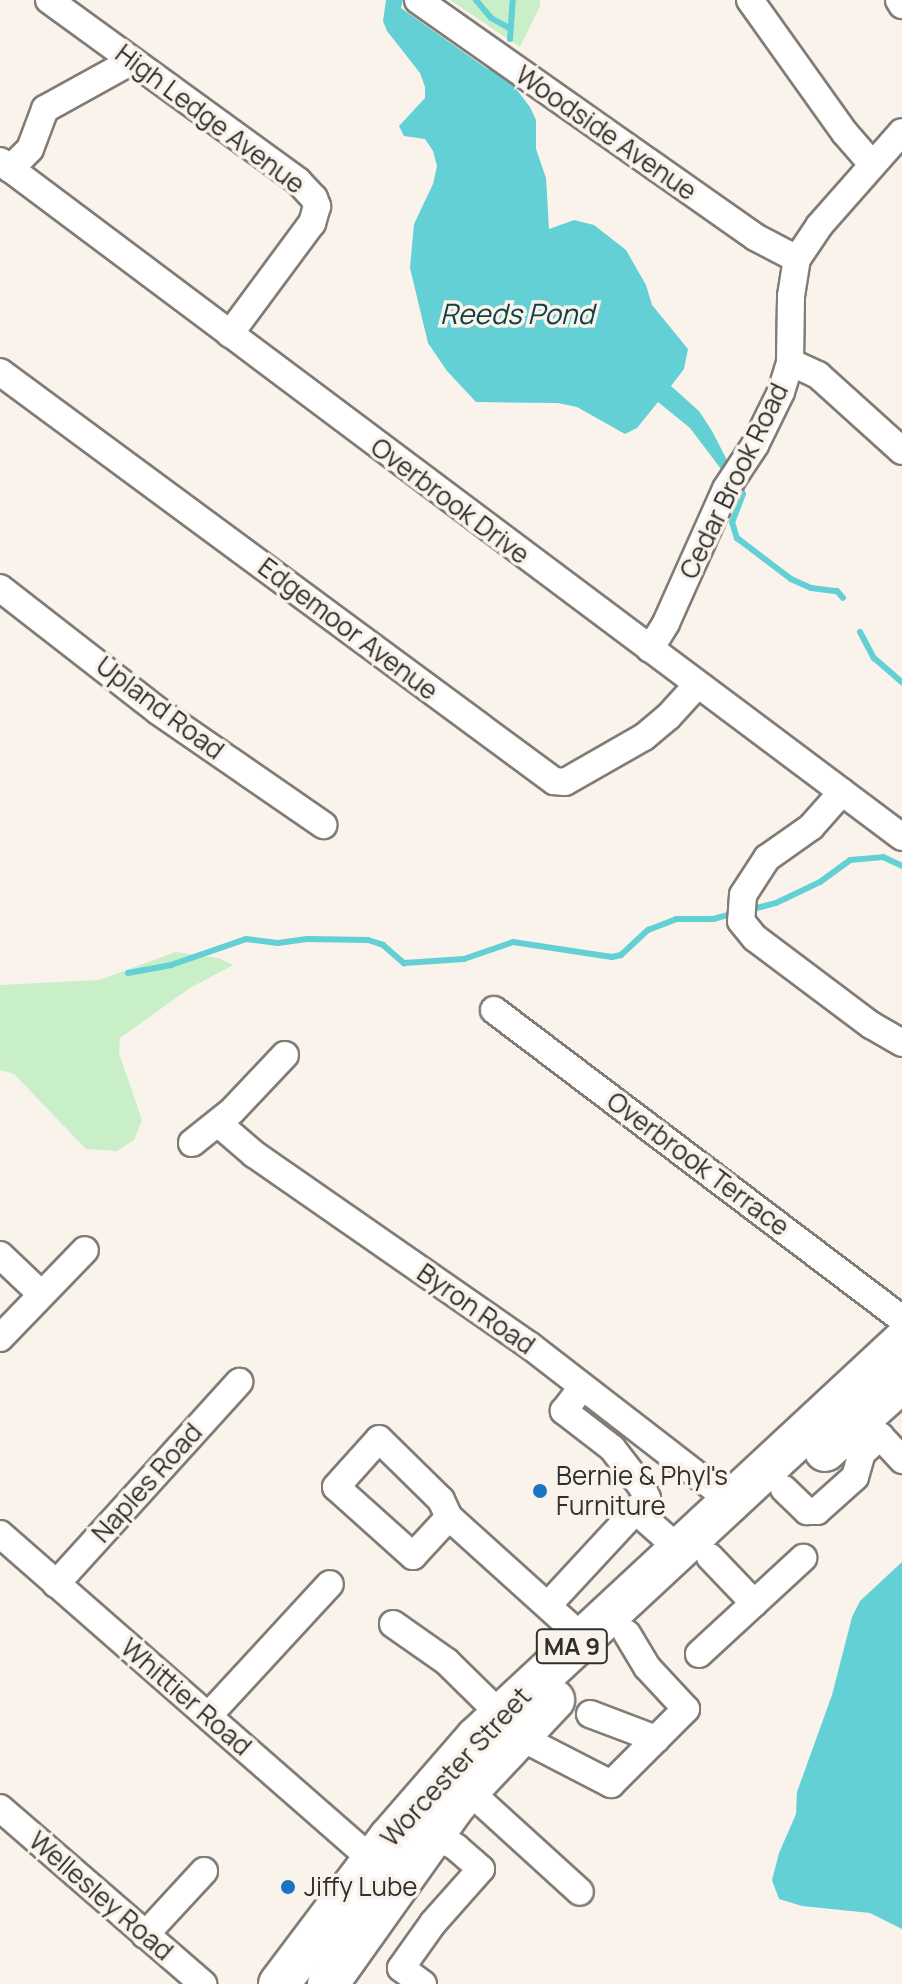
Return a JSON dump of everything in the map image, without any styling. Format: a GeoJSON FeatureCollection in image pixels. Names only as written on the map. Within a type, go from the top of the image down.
{"type":"FeatureCollection","features":[{"type":"Feature","properties":{"kind":"highway","name":"Worcester Street"},"geometry":{"type":"LineString","coordinates":[[279,1984],[430,1789],[627,1634],[694,1553],[731,1501],[902,1342]]}},
{"type":"Feature","properties":{"kind":"highway","name":"Worcester Street"},"geometry":{"type":"LineString","coordinates":[[328,1984],[432,1835],[468,1790],[509,1725],[582,1637],[871,1427],[902,1382]]}},
{"type":"Feature","properties":{"kind":"street","name":"High Ledge Avenue"},"geometry":{"type":"LineString","coordinates":[[49,0],[298,181],[314,198],[317,206],[312,223],[230,334]]}},
{"type":"Feature","properties":{"kind":"street","name":"Woodside Avenue"},"geometry":{"type":"LineString","coordinates":[[418,0],[755,237],[797,259]]}},
{"type":"Feature","properties":{"kind":"street"},"geometry":{"type":"LineString","coordinates":[[750,0],[845,133],[871,163]]}},
{"type":"Feature","properties":{"kind":"street"},"geometry":{"type":"LineString","coordinates":[[5,165],[30,149],[45,109],[132,61]]}},
{"type":"Feature","properties":{"kind":"street"},"geometry":{"type":"LineString","coordinates":[[797,259],[819,226],[871,163],[902,132]]}},
{"type":"Feature","properties":{"kind":"street","name":"Overbrook Drive"},"geometry":{"type":"LineString","coordinates":[[5,165],[902,837]]}},
{"type":"Feature","properties":{"kind":"street","name":"Cedar Brook Road"},"geometry":{"type":"LineString","coordinates":[[650,649],[666,623],[726,489],[774,410],[790,362],[791,296],[797,259]]}},
{"type":"Feature","properties":{"kind":"street"},"geometry":{"type":"LineString","coordinates":[[790,362],[818,375],[902,451]]}},
{"type":"Feature","properties":{"kind":"street","name":"Edgemoor Avenue"},"geometry":{"type":"LineString","coordinates":[[0,372],[554,781],[565,782],[644,737],[668,717],[697,685]]}},
{"type":"Feature","properties":{"kind":"street","name":"Upland Road"},"geometry":{"type":"LineString","coordinates":[[3,597],[158,711],[323,825]]}},
{"type":"Feature","properties":{"kind":"street"},"geometry":{"type":"LineString","coordinates":[[842,792],[811,827],[786,841],[767,858],[743,895],[741,921],[755,938],[871,1025],[902,1043]]}},
{"type":"Feature","properties":{"kind":"street","name":"Overbrook Terrace"},"geometry":{"type":"LineString","coordinates":[[494,1010],[902,1319]]}},
{"type":"Feature","properties":{"kind":"street"},"geometry":{"type":"LineString","coordinates":[[192,1143],[218,1123],[285,1055]]}},
{"type":"Feature","properties":{"kind":"street","name":"Byron Road"},"geometry":{"type":"LineString","coordinates":[[218,1123],[254,1154],[529,1345],[731,1501]]}},
{"type":"Feature","properties":{"kind":"street"},"geometry":{"type":"LineString","coordinates":[[0,1338],[40,1293],[85,1250]]}},
{"type":"Feature","properties":{"kind":"street"},"geometry":{"type":"LineString","coordinates":[[0,1255],[40,1293]]}},
{"type":"Feature","properties":{"kind":"street","name":"Naples Road"},"geometry":{"type":"LineString","coordinates":[[56,1584],[239,1382]]}},
{"type":"Feature","properties":{"kind":"street"},"geometry":{"type":"LineString","coordinates":[[549,1604],[636,1511],[647,1494],[609,1445],[564,1411],[582,1387]]}},
{"type":"Feature","properties":{"kind":"street"},"geometry":{"type":"LineString","coordinates":[[609,1445],[627,1421]]}},
{"type":"Feature","properties":{"kind":"street"},"geometry":{"type":"LineString","coordinates":[[784,1489],[807,1511],[817,1511],[855,1477],[871,1427],[902,1460]]}},
{"type":"Feature","properties":{"kind":"street"},"geometry":{"type":"LineString","coordinates":[[449,1517],[413,1556],[336,1487],[379,1439],[441,1500],[449,1517],[582,1637]]}},
{"type":"Feature","properties":{"kind":"street"},"geometry":{"type":"LineString","coordinates":[[636,1511],[694,1553],[754,1603]]}},
{"type":"Feature","properties":{"kind":"street","name":"Whittier Road"},"geometry":{"type":"LineString","coordinates":[[0,1534],[372,1860]]}},
{"type":"Feature","properties":{"kind":"street"},"geometry":{"type":"LineString","coordinates":[[699,1654],[803,1558]]}},
{"type":"Feature","properties":{"kind":"street"},"geometry":{"type":"LineString","coordinates":[[209,1715],[330,1584]]}},
{"type":"Feature","properties":{"kind":"street"},"geometry":{"type":"LineString","coordinates":[[393,1624],[447,1662],[509,1725],[611,1784],[686,1709],[647,1667],[627,1634]]}},
{"type":"Feature","properties":{"kind":"street"},"geometry":{"type":"LineString","coordinates":[[590,1714],[656,1739]]}},
{"type":"Feature","properties":{"kind":"street"},"geometry":{"type":"LineString","coordinates":[[468,1790],[580,1892]]}},
{"type":"Feature","properties":{"kind":"street","name":"Wellesley Road"},"geometry":{"type":"LineString","coordinates":[[0,1808],[203,1984]]}},
{"type":"Feature","properties":{"kind":"street"},"geometry":{"type":"LineString","coordinates":[[423,1984],[401,1968],[433,1923],[481,1869],[456,1847],[432,1835]]}},
{"type":"Feature","properties":{"kind":"street"},"geometry":{"type":"LineString","coordinates":[[145,1935],[204,1871]]}},
{"type":"Feature","properties":{"kind":"green space"},"geometry":{"type":"Polygon","coordinates":[[[450,0],[540,0],[540,6],[520,47],[450,0]]]}},
{"type":"Feature","properties":{"kind":"green space"},"geometry":{"type":"Polygon","coordinates":[[[176,952],[218,958],[233,965],[190,988],[120,1038],[119,1053],[142,1120],[134,1140],[117,1151],[86,1149],[14,1074],[0,1070],[0,985],[99,980],[176,952]]]}},
{"type":"Feature","properties":{"kind":"water","name":"Reeds Pond"},"geometry":{"type":"Polygon","coordinates":[[[386,0],[403,0],[401,8],[486,68],[506,76],[530,107],[536,120],[536,149],[546,178],[549,229],[574,220],[594,225],[626,250],[646,285],[652,305],[688,349],[684,369],[671,386],[699,411],[712,431],[730,466],[724,473],[690,428],[658,402],[637,428],[625,434],[577,407],[558,403],[476,402],[447,371],[428,343],[410,268],[414,224],[433,184],[437,166],[433,151],[425,139],[404,136],[399,126],[425,98],[425,87],[420,73],[387,31],[383,21],[386,0]]]}},
{"type":"Feature","properties":{"kind":"water"},"geometry":{"type":"Polygon","coordinates":[[[902,1562],[902,1929],[870,1913],[802,1906],[779,1899],[772,1880],[779,1853],[796,1814],[797,1792],[832,1695],[852,1617],[860,1601],[902,1562]]]}},
{"type":"Feature","properties":{"kind":"waterway"},"geometry":{"type":"LineString","coordinates":[[476,0],[491,18],[509,28]]}},
{"type":"Feature","properties":{"kind":"waterway"},"geometry":{"type":"LineString","coordinates":[[510,39],[513,0]]}},
{"type":"Feature","properties":{"kind":"waterway"},"geometry":{"type":"LineString","coordinates":[[740,485],[743,494],[732,522],[737,538],[791,579],[811,588],[837,591],[843,598]]}},
{"type":"Feature","properties":{"kind":"waterway"},"geometry":{"type":"LineString","coordinates":[[860,632],[874,658],[902,682]]}},
{"type":"Feature","properties":{"kind":"waterway"},"geometry":{"type":"LineString","coordinates":[[753,909],[776,903],[820,882],[850,860],[883,857],[902,866]]}},
{"type":"Feature","properties":{"kind":"waterway"},"geometry":{"type":"LineString","coordinates":[[128,973],[171,965],[246,939],[278,943],[307,939],[368,940],[383,945],[404,963],[464,959],[513,942],[612,957],[621,955],[648,930],[676,919],[713,919],[728,915]]}},
{"type":"Feature","properties":{"kind":"place","name":"Bernie & Phyl's Furniture"},"geometry":{"type":"Point","coordinates":[540,1491]}},
{"type":"Feature","properties":{"kind":"place","name":"Jiffy Lube"},"geometry":{"type":"Point","coordinates":[288,1887]}}]}
